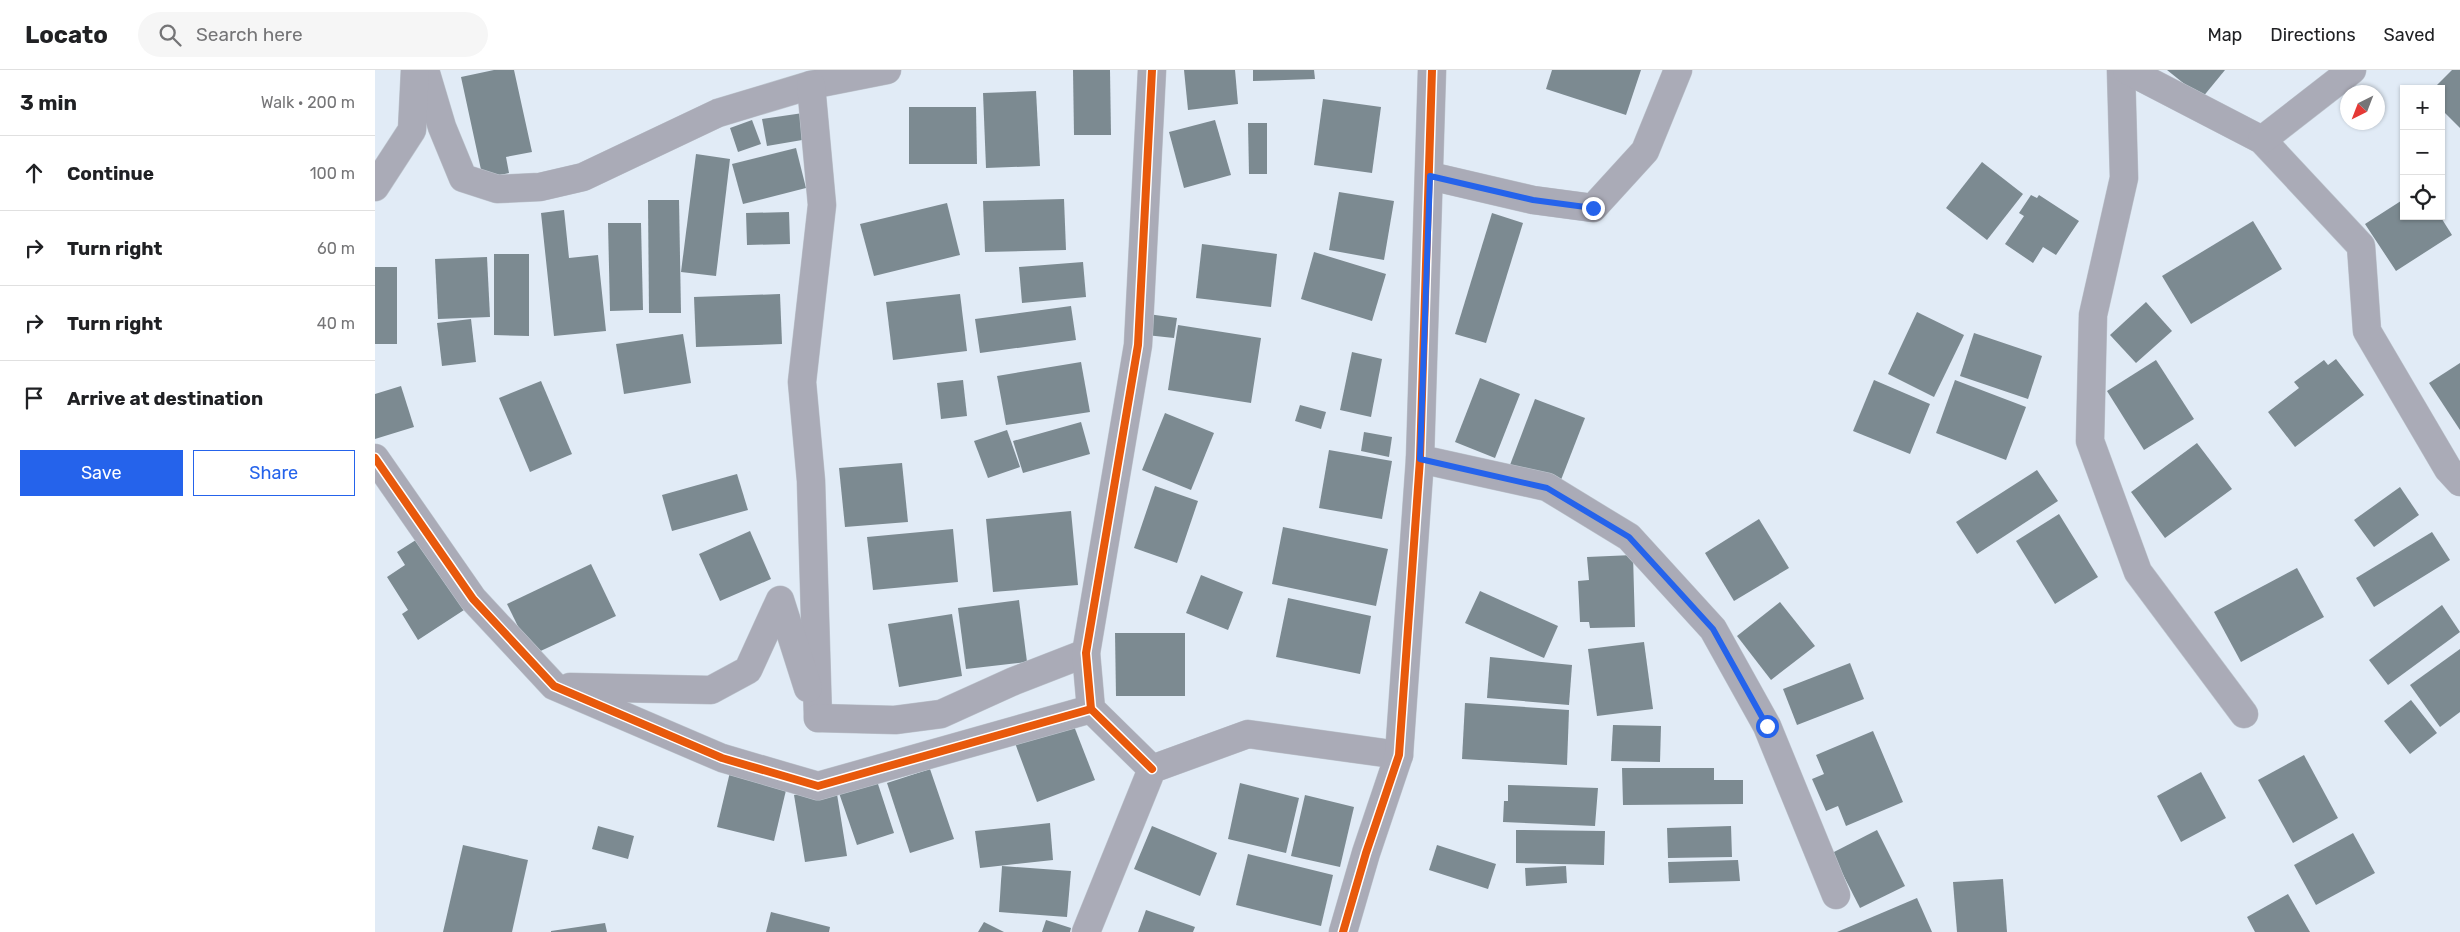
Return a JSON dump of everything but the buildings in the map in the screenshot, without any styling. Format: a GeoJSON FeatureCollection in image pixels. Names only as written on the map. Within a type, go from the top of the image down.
{"type":"FeatureCollection","features":[{"type":"Feature","properties":{"kind":"street"},"geometry":{"type":"LineString","coordinates":[[375,188],[412,130],[415,70]]}},
{"type":"Feature","properties":{"kind":"street"},"geometry":{"type":"LineString","coordinates":[[425,70],[442,127],[463,178],[497,189],[540,187],[583,177],[718,113],[811,86],[887,70]]}},
{"type":"Feature","properties":{"kind":"street"},"geometry":{"type":"LineString","coordinates":[[1152,769],[1091,709],[1086,653],[1138,345],[1153,70]]}},
{"type":"Feature","properties":{"kind":"street"},"geometry":{"type":"LineString","coordinates":[[1343,932],[1366,853],[1399,756],[1420,459],[1432,70]]}},
{"type":"Feature","properties":{"kind":"street"},"geometry":{"type":"LineString","coordinates":[[1430,176],[1533,200],[1593,208],[1645,151],[1678,70]]}},
{"type":"Feature","properties":{"kind":"street"},"geometry":{"type":"LineString","coordinates":[[2121,70],[2124,178],[2093,315],[2090,441],[2138,572],[2244,714]]}},
{"type":"Feature","properties":{"kind":"street"},"geometry":{"type":"LineString","coordinates":[[2127,70],[2262,140],[2361,246],[2367,331],[2449,469],[2460,482]]}},
{"type":"Feature","properties":{"kind":"street"},"geometry":{"type":"LineString","coordinates":[[2262,140],[2351,70]]}},
{"type":"Feature","properties":{"kind":"street"},"geometry":{"type":"LineString","coordinates":[[811,86],[822,205],[802,382],[811,481],[818,718]]}},
{"type":"Feature","properties":{"kind":"street"},"geometry":{"type":"LineString","coordinates":[[375,458],[473,599],[554,686],[722,758],[818,786],[1091,709]]}},
{"type":"Feature","properties":{"kind":"street"},"geometry":{"type":"LineString","coordinates":[[1420,459],[1547,488],[1629,537],[1713,629],[1767,726],[1836,895]]}},
{"type":"Feature","properties":{"kind":"street"},"geometry":{"type":"LineString","coordinates":[[554,686],[711,690],[748,670],[780,600],[818,718]]}},
{"type":"Feature","properties":{"kind":"street"},"geometry":{"type":"LineString","coordinates":[[818,718],[895,720],[941,714],[1014,681],[1086,653]]}},
{"type":"Feature","properties":{"kind":"street"},"geometry":{"type":"LineString","coordinates":[[1086,932],[1152,769],[1248,734],[1399,756]]}},
{"type":"Feature","properties":{"kind":"cycle path"},"geometry":{"type":"LineString","coordinates":[[1152,70],[1138,345],[1086,653],[1091,709],[1152,769]]}},
{"type":"Feature","properties":{"kind":"cycle path"},"geometry":{"type":"LineString","coordinates":[[1343,932],[1366,853],[1399,755],[1420,459],[1432,70]]}},
{"type":"Feature","properties":{"kind":"cycle path"},"geometry":{"type":"LineString","coordinates":[[375,458],[473,599],[554,686],[722,758],[818,786],[1091,709]]}},
{"type":"Feature","properties":{"kind":"route"},"geometry":{"type":"LineString","coordinates":[[1593,208],[1533,200],[1430,176],[1420,459],[1547,488],[1629,537],[1713,629],[1767,726]]}}]}
